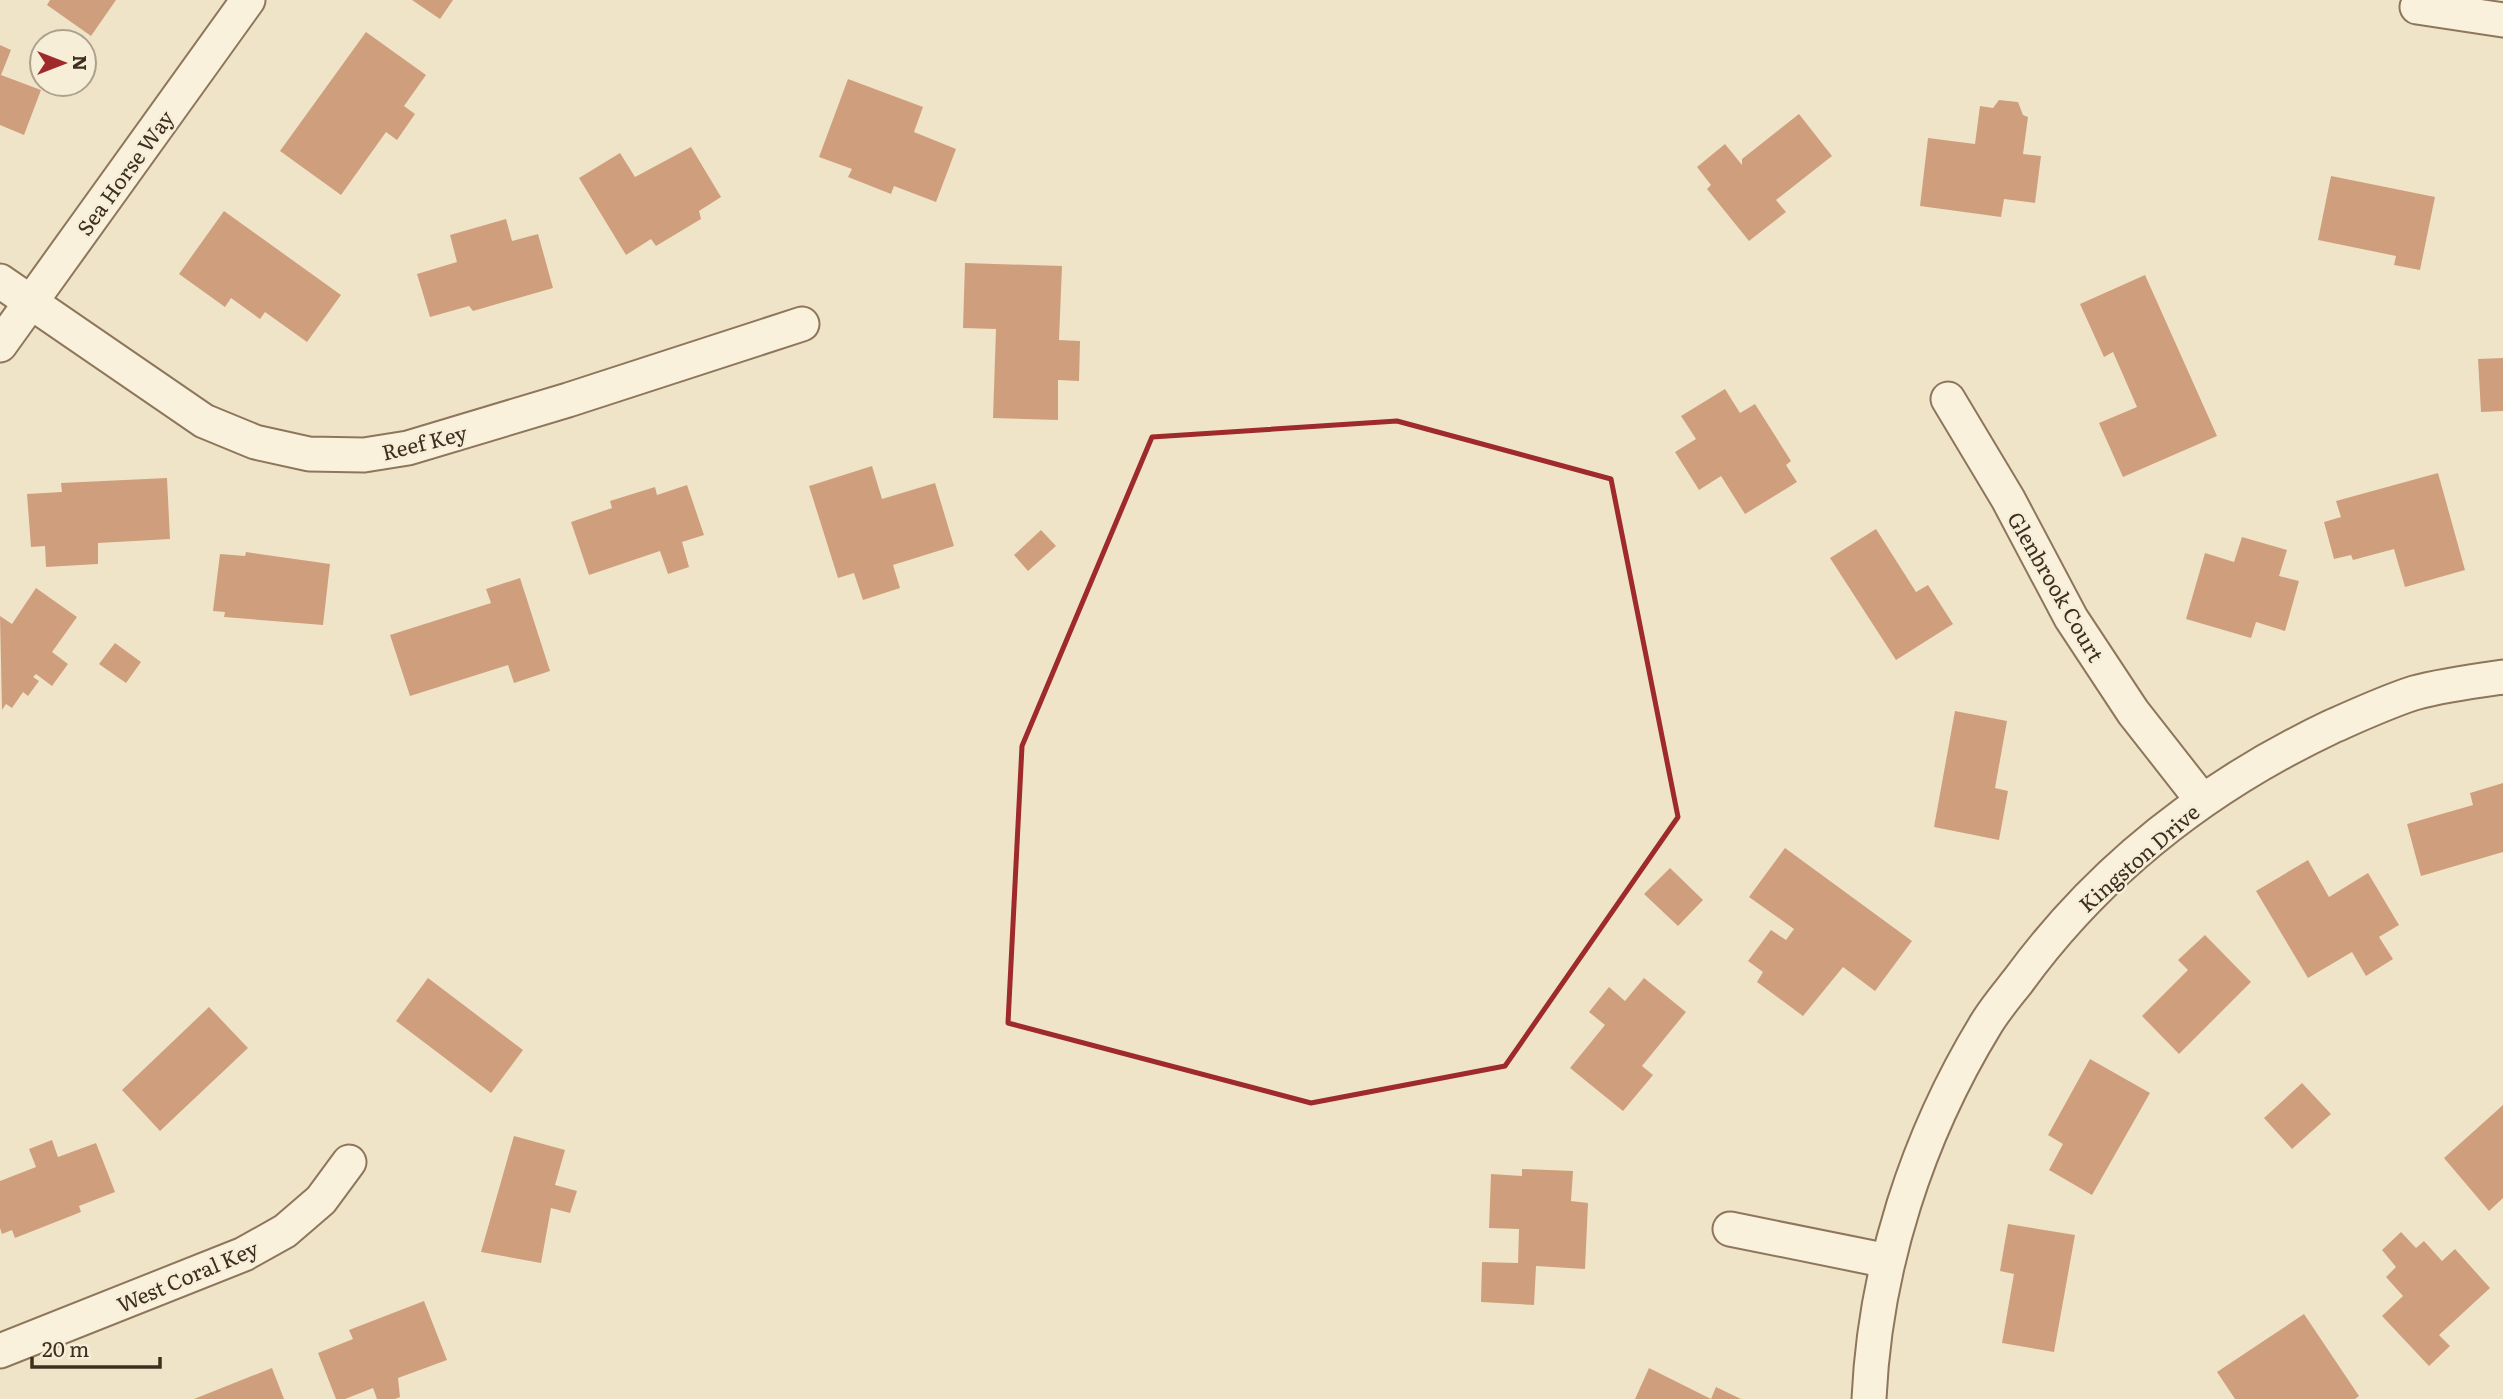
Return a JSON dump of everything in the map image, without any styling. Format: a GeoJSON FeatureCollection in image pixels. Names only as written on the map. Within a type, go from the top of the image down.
{"type":"FeatureCollection","features":[{"type":"Feature","properties":{"kind":"street","name":"Sea Horse Way"},"geometry":{"type":"LineString","coordinates":[[0,345],[248,0]]}},
{"type":"Feature","properties":{"kind":"street"},"geometry":{"type":"LineString","coordinates":[[2417,7],[2503,20]]}},
{"type":"Feature","properties":{"kind":"street","name":"Reef Key"},"geometry":{"type":"LineString","coordinates":[[0,281],[204,421],[255,442],[309,454],[364,455],[408,448],[568,400],[802,324]]}},
{"type":"Feature","properties":{"kind":"street","name":"Glenbrook Court"},"geometry":{"type":"LineString","coordinates":[[1948,399],[2008,499],[2070,618],[2133,712],[2202,800]]}},
{"type":"Feature","properties":{"kind":"street","name":"Kingston Drive"},"geometry":{"type":"LineString","coordinates":[[1869,1399],[1871,1360],[1888,1261],[1904,1202],[1936,1118],[1987,1023],[2041,949],[2103,882],[2173,822],[2202,800],[2280,751],[2363,712],[2415,693],[2503,677]]}},
{"type":"Feature","properties":{"kind":"street","name":"West Coral Key"},"geometry":{"type":"LineString","coordinates":[[0,1351],[244,1254],[285,1231],[321,1200],[349,1162]]}},
{"type":"Feature","properties":{"kind":"street"},"geometry":{"type":"LineString","coordinates":[[1730,1229],[1888,1261]]}},
{"type":"Feature","properties":{"kind":"highlighted area"},"geometry":{"type":"Polygon","coordinates":[[[1397,421],[1611,479],[1678,817],[1505,1066],[1311,1103],[1008,1023],[1022,746],[1152,437],[1397,421]]]}},
{"type":"Feature","properties":{"kind":"building"},"geometry":{"type":"Polygon","coordinates":[[[50,0],[116,0],[97,28],[80,28],[47,5],[50,0]]]}},
{"type":"Feature","properties":{"kind":"building"},"geometry":{"type":"Polygon","coordinates":[[[412,0],[453,0],[440,19],[412,0]]]}},
{"type":"Feature","properties":{"kind":"building"},"geometry":{"type":"Polygon","coordinates":[[[366,32],[426,75],[404,106],[415,114],[397,140],[386,132],[341,195],[280,151],[366,32]]]}},
{"type":"Feature","properties":{"kind":"building"},"geometry":{"type":"Polygon","coordinates":[[[0,45],[11,50],[1,75],[28,85],[28,98],[38,98],[24,135],[0,125],[0,45]]]}},
{"type":"Feature","properties":{"kind":"building"},"geometry":{"type":"Polygon","coordinates":[[[848,79],[923,107],[914,132],[956,149],[936,202],[894,186],[891,194],[848,177],[852,169],[819,157],[848,79]]]}},
{"type":"Feature","properties":{"kind":"building"},"geometry":{"type":"Polygon","coordinates":[[[1999,100],[2018,102],[2023,115],[2028,117],[2023,154],[2041,156],[2035,203],[2004,199],[2001,217],[1920,206],[1928,138],[1975,144],[1980,106],[1993,108],[1999,100]]]}},
{"type":"Feature","properties":{"kind":"building"},"geometry":{"type":"Polygon","coordinates":[[[1799,114],[1832,156],[1776,200],[1786,212],[1749,241],[1707,189],[1711,185],[1697,167],[1725,144],[1742,165],[1742,159],[1799,114]]]}},
{"type":"Feature","properties":{"kind":"building"},"geometry":{"type":"Polygon","coordinates":[[[691,147],[721,197],[699,211],[701,219],[656,246],[651,239],[626,255],[579,178],[620,153],[635,177],[691,147]]]}},
{"type":"Feature","properties":{"kind":"building"},"geometry":{"type":"Polygon","coordinates":[[[2331,176],[2435,197],[2420,270],[2394,265],[2396,256],[2318,240],[2331,176]]]}},
{"type":"Feature","properties":{"kind":"building"},"geometry":{"type":"Polygon","coordinates":[[[224,211],[341,295],[307,342],[265,312],[260,319],[231,298],[225,307],[179,274],[224,211]]]}},
{"type":"Feature","properties":{"kind":"building"},"geometry":{"type":"Polygon","coordinates":[[[506,219],[512,241],[538,234],[553,288],[473,311],[469,306],[430,317],[417,274],[457,262],[450,235],[506,219]]]}},
{"type":"Feature","properties":{"kind":"building"},"geometry":{"type":"Polygon","coordinates":[[[965,263],[1062,266],[1059,340],[1080,341],[1079,381],[1058,380],[1058,420],[993,418],[996,329],[963,328],[965,263]]]}},
{"type":"Feature","properties":{"kind":"building"},"geometry":{"type":"Polygon","coordinates":[[[2145,275],[2217,436],[2123,477],[2099,423],[2137,407],[2113,352],[2104,357],[2080,304],[2145,275]]]}},
{"type":"Feature","properties":{"kind":"building"},"geometry":{"type":"Polygon","coordinates":[[[2503,358],[2503,411],[2481,412],[2478,359],[2503,358]]]}},
{"type":"Feature","properties":{"kind":"building"},"geometry":{"type":"Polygon","coordinates":[[[1725,389],[1740,413],[1755,404],[1791,461],[1786,465],[1797,482],[1745,514],[1721,476],[1699,490],[1675,452],[1696,439],[1681,416],[1725,389]]]}},
{"type":"Feature","properties":{"kind":"building"},"geometry":{"type":"Polygon","coordinates":[[[872,466],[882,499],[935,483],[954,546],[893,565],[900,588],[863,600],[854,573],[838,578],[809,486],[872,466]]]}},
{"type":"Feature","properties":{"kind":"building"},"geometry":{"type":"Polygon","coordinates":[[[2438,473],[2465,570],[2405,587],[2394,549],[2353,560],[2351,555],[2334,559],[2324,522],[2341,517],[2336,501],[2438,473]]]}},
{"type":"Feature","properties":{"kind":"building"},"geometry":{"type":"Polygon","coordinates":[[[167,478],[170,539],[98,543],[98,564],[46,567],[45,546],[31,547],[27,494],[62,492],[61,483],[167,478]]]}},
{"type":"Feature","properties":{"kind":"building"},"geometry":{"type":"Polygon","coordinates":[[[687,485],[704,535],[682,542],[689,567],[668,574],[660,551],[589,575],[571,522],[612,508],[610,501],[655,487],[657,495],[687,485]]]}},
{"type":"Feature","properties":{"kind":"building"},"geometry":{"type":"Polygon","coordinates":[[[1876,529],[1916,592],[1928,585],[1953,624],[1896,660],[1830,558],[1876,529]]]}},
{"type":"Feature","properties":{"kind":"building"},"geometry":{"type":"Polygon","coordinates":[[[1041,530],[1056,546],[1028,571],[1014,555],[1041,530]]]}},
{"type":"Feature","properties":{"kind":"building"},"geometry":{"type":"Polygon","coordinates":[[[2242,537],[2287,550],[2279,576],[2299,581],[2285,631],[2256,622],[2251,638],[2186,619],[2205,553],[2234,562],[2242,537]]]}},
{"type":"Feature","properties":{"kind":"building"},"geometry":{"type":"Polygon","coordinates":[[[246,552],[330,564],[323,625],[224,617],[225,612],[213,611],[220,554],[245,556],[246,552]]]}},
{"type":"Feature","properties":{"kind":"building"},"geometry":{"type":"Polygon","coordinates":[[[520,578],[550,671],[514,683],[508,665],[410,696],[390,635],[491,603],[486,589],[520,578]]]}},
{"type":"Feature","properties":{"kind":"building"},"geometry":{"type":"Polygon","coordinates":[[[36,588],[77,617],[52,652],[68,664],[52,686],[36,674],[33,677],[39,681],[28,696],[23,692],[12,708],[6,704],[2,710],[0,616],[12,624],[36,588]]]}},
{"type":"Feature","properties":{"kind":"building"},"geometry":{"type":"Polygon","coordinates":[[[115,643],[141,662],[126,683],[99,664],[115,643]]]}},
{"type":"Feature","properties":{"kind":"building"},"geometry":{"type":"Polygon","coordinates":[[[1955,711],[2007,721],[1995,788],[2008,791],[1999,840],[1934,827],[1955,711]]]}},
{"type":"Feature","properties":{"kind":"building"},"geometry":{"type":"Polygon","coordinates":[[[2503,783],[2503,852],[2421,876],[2407,824],[2473,805],[2470,793],[2503,783]]]}},
{"type":"Feature","properties":{"kind":"building"},"geometry":{"type":"Polygon","coordinates":[[[1785,848],[1912,941],[1875,991],[1843,967],[1803,1016],[1757,982],[1763,972],[1748,961],[1771,930],[1786,940],[1794,929],[1749,897],[1785,848]]]}},
{"type":"Feature","properties":{"kind":"building"},"geometry":{"type":"Polygon","coordinates":[[[2308,860],[2329,897],[2368,873],[2399,925],[2379,937],[2393,959],[2366,976],[2352,952],[2308,978],[2256,891],[2308,860]]]}},
{"type":"Feature","properties":{"kind":"building"},"geometry":{"type":"Polygon","coordinates":[[[1670,868],[1703,900],[1678,926],[1644,894],[1670,868]]]}},
{"type":"Feature","properties":{"kind":"building"},"geometry":{"type":"Polygon","coordinates":[[[2205,935],[2251,982],[2179,1054],[2142,1016],[2188,970],[2178,960],[2205,935]]]}},
{"type":"Feature","properties":{"kind":"building"},"geometry":{"type":"Polygon","coordinates":[[[428,978],[523,1050],[491,1093],[396,1021],[428,978]]]}},
{"type":"Feature","properties":{"kind":"building"},"geometry":{"type":"Polygon","coordinates":[[[1644,978],[1686,1012],[1642,1066],[1653,1075],[1623,1111],[1570,1068],[1605,1025],[1589,1012],[1609,987],[1625,1001],[1644,978]]]}},
{"type":"Feature","properties":{"kind":"building"},"geometry":{"type":"Polygon","coordinates":[[[209,1007],[248,1048],[160,1131],[122,1090],[209,1007]]]}},
{"type":"Feature","properties":{"kind":"building"},"geometry":{"type":"Polygon","coordinates":[[[2090,1059],[2150,1093],[2092,1195],[2049,1170],[2063,1144],[2048,1135],[2090,1059]]]}},
{"type":"Feature","properties":{"kind":"building"},"geometry":{"type":"Polygon","coordinates":[[[2302,1083],[2331,1114],[2292,1149],[2264,1118],[2302,1083]]]}},
{"type":"Feature","properties":{"kind":"building"},"geometry":{"type":"Polygon","coordinates":[[[2503,1105],[2503,1198],[2489,1211],[2444,1158],[2503,1105]]]}},
{"type":"Feature","properties":{"kind":"building"},"geometry":{"type":"Polygon","coordinates":[[[514,1136],[565,1150],[555,1185],[577,1191],[570,1213],[551,1208],[541,1263],[481,1252],[514,1136]]]}},
{"type":"Feature","properties":{"kind":"building"},"geometry":{"type":"Polygon","coordinates":[[[52,1140],[58,1157],[96,1143],[115,1192],[79,1206],[81,1212],[15,1238],[12,1230],[2,1234],[0,1181],[36,1167],[29,1149],[52,1140]]]}},
{"type":"Feature","properties":{"kind":"building"},"geometry":{"type":"Polygon","coordinates":[[[1522,1169],[1573,1171],[1571,1201],[1588,1203],[1585,1269],[1536,1266],[1534,1305],[1481,1302],[1482,1262],[1518,1263],[1519,1229],[1489,1228],[1491,1174],[1522,1176],[1522,1169]]]}},
{"type":"Feature","properties":{"kind":"building"},"geometry":{"type":"Polygon","coordinates":[[[2008,1224],[2075,1235],[2054,1352],[2002,1343],[2014,1274],[2000,1271],[2008,1224]]]}},
{"type":"Feature","properties":{"kind":"building"},"geometry":{"type":"Polygon","coordinates":[[[2401,1232],[2416,1248],[2424,1241],[2442,1261],[2455,1249],[2490,1288],[2439,1335],[2450,1346],[2429,1366],[2382,1316],[2403,1296],[2386,1277],[2396,1267],[2382,1250],[2401,1232]]]}},
{"type":"Feature","properties":{"kind":"building"},"geometry":{"type":"Polygon","coordinates":[[[424,1301],[447,1360],[398,1378],[400,1397],[395,1399],[377,1399],[373,1388],[345,1399],[336,1399],[318,1353],[353,1339],[349,1330],[424,1301]]]}},
{"type":"Feature","properties":{"kind":"building"},"geometry":{"type":"Polygon","coordinates":[[[2304,1314],[2359,1396],[2355,1399],[2235,1399],[2217,1372],[2304,1314]]]}},
{"type":"Feature","properties":{"kind":"building"},"geometry":{"type":"Polygon","coordinates":[[[272,1368],[284,1399],[194,1399],[272,1368]]]}},
{"type":"Feature","properties":{"kind":"building"},"geometry":{"type":"Polygon","coordinates":[[[1649,1368],[1711,1399],[1635,1399],[1649,1368]]]}},
{"type":"Feature","properties":{"kind":"building"},"geometry":{"type":"Polygon","coordinates":[[[1716,1387],[1741,1399],[1711,1399],[1716,1387]]]}}]}
